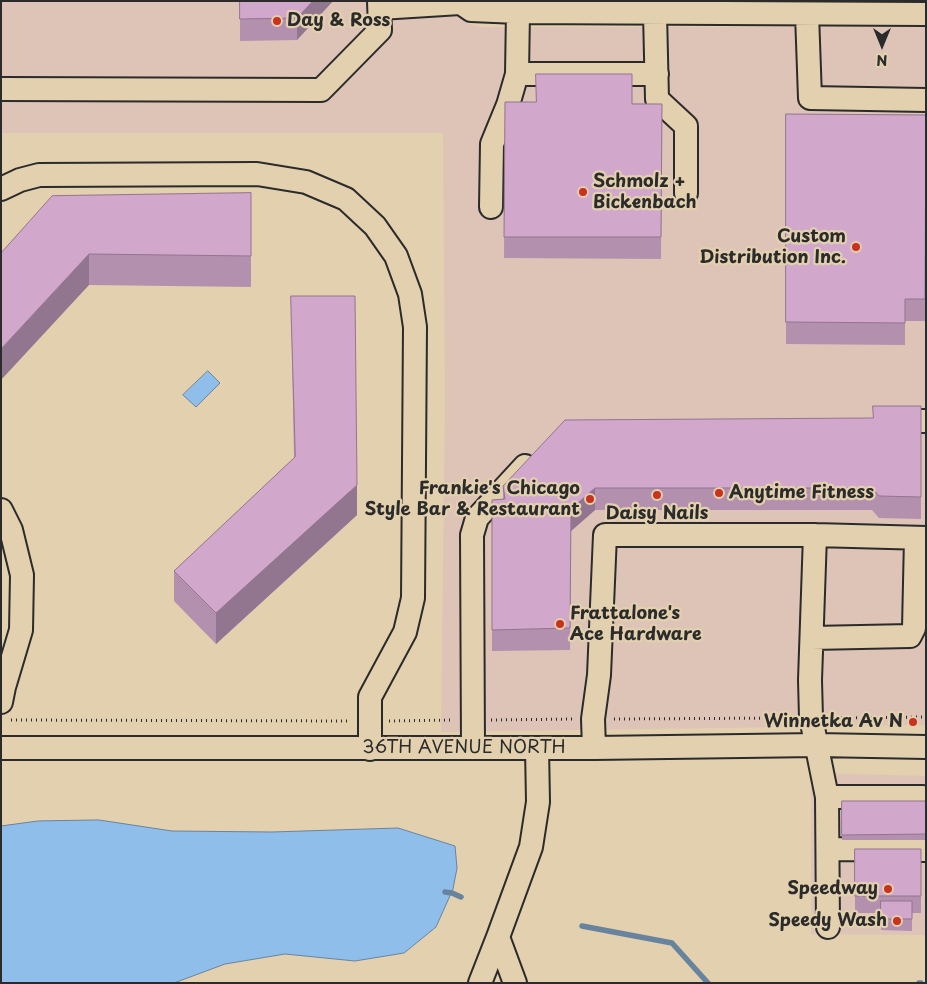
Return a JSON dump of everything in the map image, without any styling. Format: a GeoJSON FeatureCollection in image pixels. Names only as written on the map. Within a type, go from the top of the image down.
{"type":"FeatureCollection","features":[{"type":"Feature","properties":{"kind":"street"},"geometry":{"type":"LineString","coordinates":[[1,90],[321,90],[380,30],[379,5],[459,2],[471,10],[655,13],[722,7],[774,7],[806,14],[895,8],[926,14]]}},
{"type":"Feature","properties":{"kind":"street"},"geometry":{"type":"LineString","coordinates":[[491,207],[492,144],[508,105],[517,74],[518,12]]}},
{"type":"Feature","properties":{"kind":"street"},"geometry":{"type":"LineString","coordinates":[[655,13],[657,99],[686,126],[686,193]]}},
{"type":"Feature","properties":{"kind":"street"},"geometry":{"type":"LineString","coordinates":[[806,14],[810,98],[926,100]]}},
{"type":"Feature","properties":{"kind":"street"},"geometry":{"type":"LineString","coordinates":[[517,74],[657,74]]}},
{"type":"Feature","properties":{"kind":"street"},"geometry":{"type":"LineString","coordinates":[[1,189],[20,180],[39,175],[258,174],[286,178],[306,182],[346,199],[375,226],[396,256],[410,294],[414,327],[413,598],[405,632],[370,697],[370,749]]}},
{"type":"Feature","properties":{"kind":"street"},"geometry":{"type":"LineString","coordinates":[[867,422],[926,421]]}},
{"type":"Feature","properties":{"kind":"street"},"geometry":{"type":"LineString","coordinates":[[473,748],[472,535],[477,518],[537,453]]}},
{"type":"Feature","properties":{"kind":"street"},"geometry":{"type":"LineString","coordinates":[[1,510],[11,530],[22,575],[21,630],[1,702]]}},
{"type":"Feature","properties":{"kind":"street"},"geometry":{"type":"LineString","coordinates":[[594,748],[593,719],[599,675],[606,535],[816,535],[921,538],[914,628],[910,636],[812,638]]}},
{"type":"Feature","properties":{"kind":"street"},"geometry":{"type":"LineString","coordinates":[[816,535],[811,718],[827,796],[828,927]]}},
{"type":"Feature","properties":{"kind":"street","name":"36TH AVENUE NORTH"},"geometry":{"type":"LineString","coordinates":[[1,748],[370,749],[817,745],[926,747]]}},
{"type":"Feature","properties":{"kind":"street"},"geometry":{"type":"LineString","coordinates":[[480,983],[530,846],[538,802],[538,748]]}},
{"type":"Feature","properties":{"kind":"street"},"geometry":{"type":"LineString","coordinates":[[827,796],[926,798]]}},
{"type":"Feature","properties":{"kind":"street"},"geometry":{"type":"LineString","coordinates":[[828,849],[926,850]]}},
{"type":"Feature","properties":{"kind":"street"},"geometry":{"type":"LineString","coordinates":[[498,937],[515,983]]}},
{"type":"Feature","properties":{"kind":"shaded area"},"geometry":{"type":"Polygon","coordinates":[[[1,1],[443,1],[448,9],[467,23],[481,27],[926,27],[926,725],[441,732],[445,401],[443,133],[1,133],[1,1]]]}},
{"type":"Feature","properties":{"kind":"shaded area"},"geometry":{"type":"Polygon","coordinates":[[[811,773],[926,776],[926,935],[811,934],[811,773]]]}},
{"type":"Feature","properties":{"kind":"water"},"geometry":{"type":"Polygon","coordinates":[[[208,371],[220,383],[196,407],[183,395],[208,371]]]}},
{"type":"Feature","properties":{"kind":"water"},"geometry":{"type":"Polygon","coordinates":[[[99,820],[172,831],[272,832],[398,828],[455,846],[457,868],[453,889],[436,927],[404,953],[355,961],[285,954],[225,964],[174,983],[1,983],[1,826],[38,821],[99,820]]]}},
{"type":"Feature","properties":{"kind":"building"},"geometry":{"type":"Polygon","coordinates":[[[240,1],[313,1],[297,18],[240,19],[240,1]]]}},
{"type":"Feature","properties":{"kind":"building","name":"Schmolz + Bickenbach"},"geometry":{"type":"Polygon","coordinates":[[[536,74],[632,74],[632,104],[662,104],[661,237],[504,237],[505,102],[536,102],[536,74]]]}},
{"type":"Feature","properties":{"kind":"building","name":"Custom Distribution Inc."},"geometry":{"type":"Polygon","coordinates":[[[786,114],[926,115],[925,299],[905,299],[905,323],[786,322],[786,114]]]}},
{"type":"Feature","properties":{"kind":"building"},"geometry":{"type":"Polygon","coordinates":[[[251,193],[251,256],[89,254],[1,349],[1,253],[52,196],[251,193]]]}},
{"type":"Feature","properties":{"kind":"building"},"geometry":{"type":"Polygon","coordinates":[[[291,296],[355,296],[357,485],[216,613],[174,571],[295,457],[291,296]]]}},
{"type":"Feature","properties":{"kind":"building"},"geometry":{"type":"Polygon","coordinates":[[[873,406],[921,406],[921,497],[879,496],[872,488],[595,488],[571,509],[570,628],[492,630],[492,500],[505,499],[503,486],[565,420],[873,418],[873,406]]]}},
{"type":"Feature","properties":{"kind":"building","name":"Speedway"},"geometry":{"type":"Polygon","coordinates":[[[842,801],[926,801],[926,834],[842,835],[842,801]]]}},
{"type":"Feature","properties":{"kind":"building","name":"Speedway"},"geometry":{"type":"Polygon","coordinates":[[[855,849],[921,849],[921,896],[855,896],[855,849]]]}},
{"type":"Feature","properties":{"kind":"building"},"geometry":{"type":"Polygon","coordinates":[[[881,901],[912,901],[912,919],[881,919],[881,901]]]}},
{"type":"Feature","properties":{"kind":"waterway"},"geometry":{"type":"LineString","coordinates":[[445,892],[461,897]]}},
{"type":"Feature","properties":{"kind":"waterway"},"geometry":{"type":"LineString","coordinates":[[582,926],[672,943],[708,983]]}},
{"type":"Feature","properties":{"kind":"place","name":"Day & Ross"},"geometry":{"type":"Point","coordinates":[277,21]}},
{"type":"Feature","properties":{"kind":"place","name":"Schmolz + Bickenbach"},"geometry":{"type":"Point","coordinates":[583,192]}},
{"type":"Feature","properties":{"kind":"place","name":"Custom Distribution Inc."},"geometry":{"type":"Point","coordinates":[856,247]}},
{"type":"Feature","properties":{"kind":"place","name":"Anytime Fitness"},"geometry":{"type":"Point","coordinates":[719,493]}},
{"type":"Feature","properties":{"kind":"place","name":"Daisy Nails"},"geometry":{"type":"Point","coordinates":[657,495]}},
{"type":"Feature","properties":{"kind":"place","name":"Frankie's Chicago Style Bar & Restaurant"},"geometry":{"type":"Point","coordinates":[590,499]}},
{"type":"Feature","properties":{"kind":"place","name":"Frattalone's Ace Hardware"},"geometry":{"type":"Point","coordinates":[560,624]}},
{"type":"Feature","properties":{"kind":"place","name":"Winnetka Av N"},"geometry":{"type":"Point","coordinates":[913,722]}},
{"type":"Feature","properties":{"kind":"place","name":"Speedway"},"geometry":{"type":"Point","coordinates":[888,889]}},
{"type":"Feature","properties":{"kind":"place","name":"Speedy Wash"},"geometry":{"type":"Point","coordinates":[897,921]}}]}
